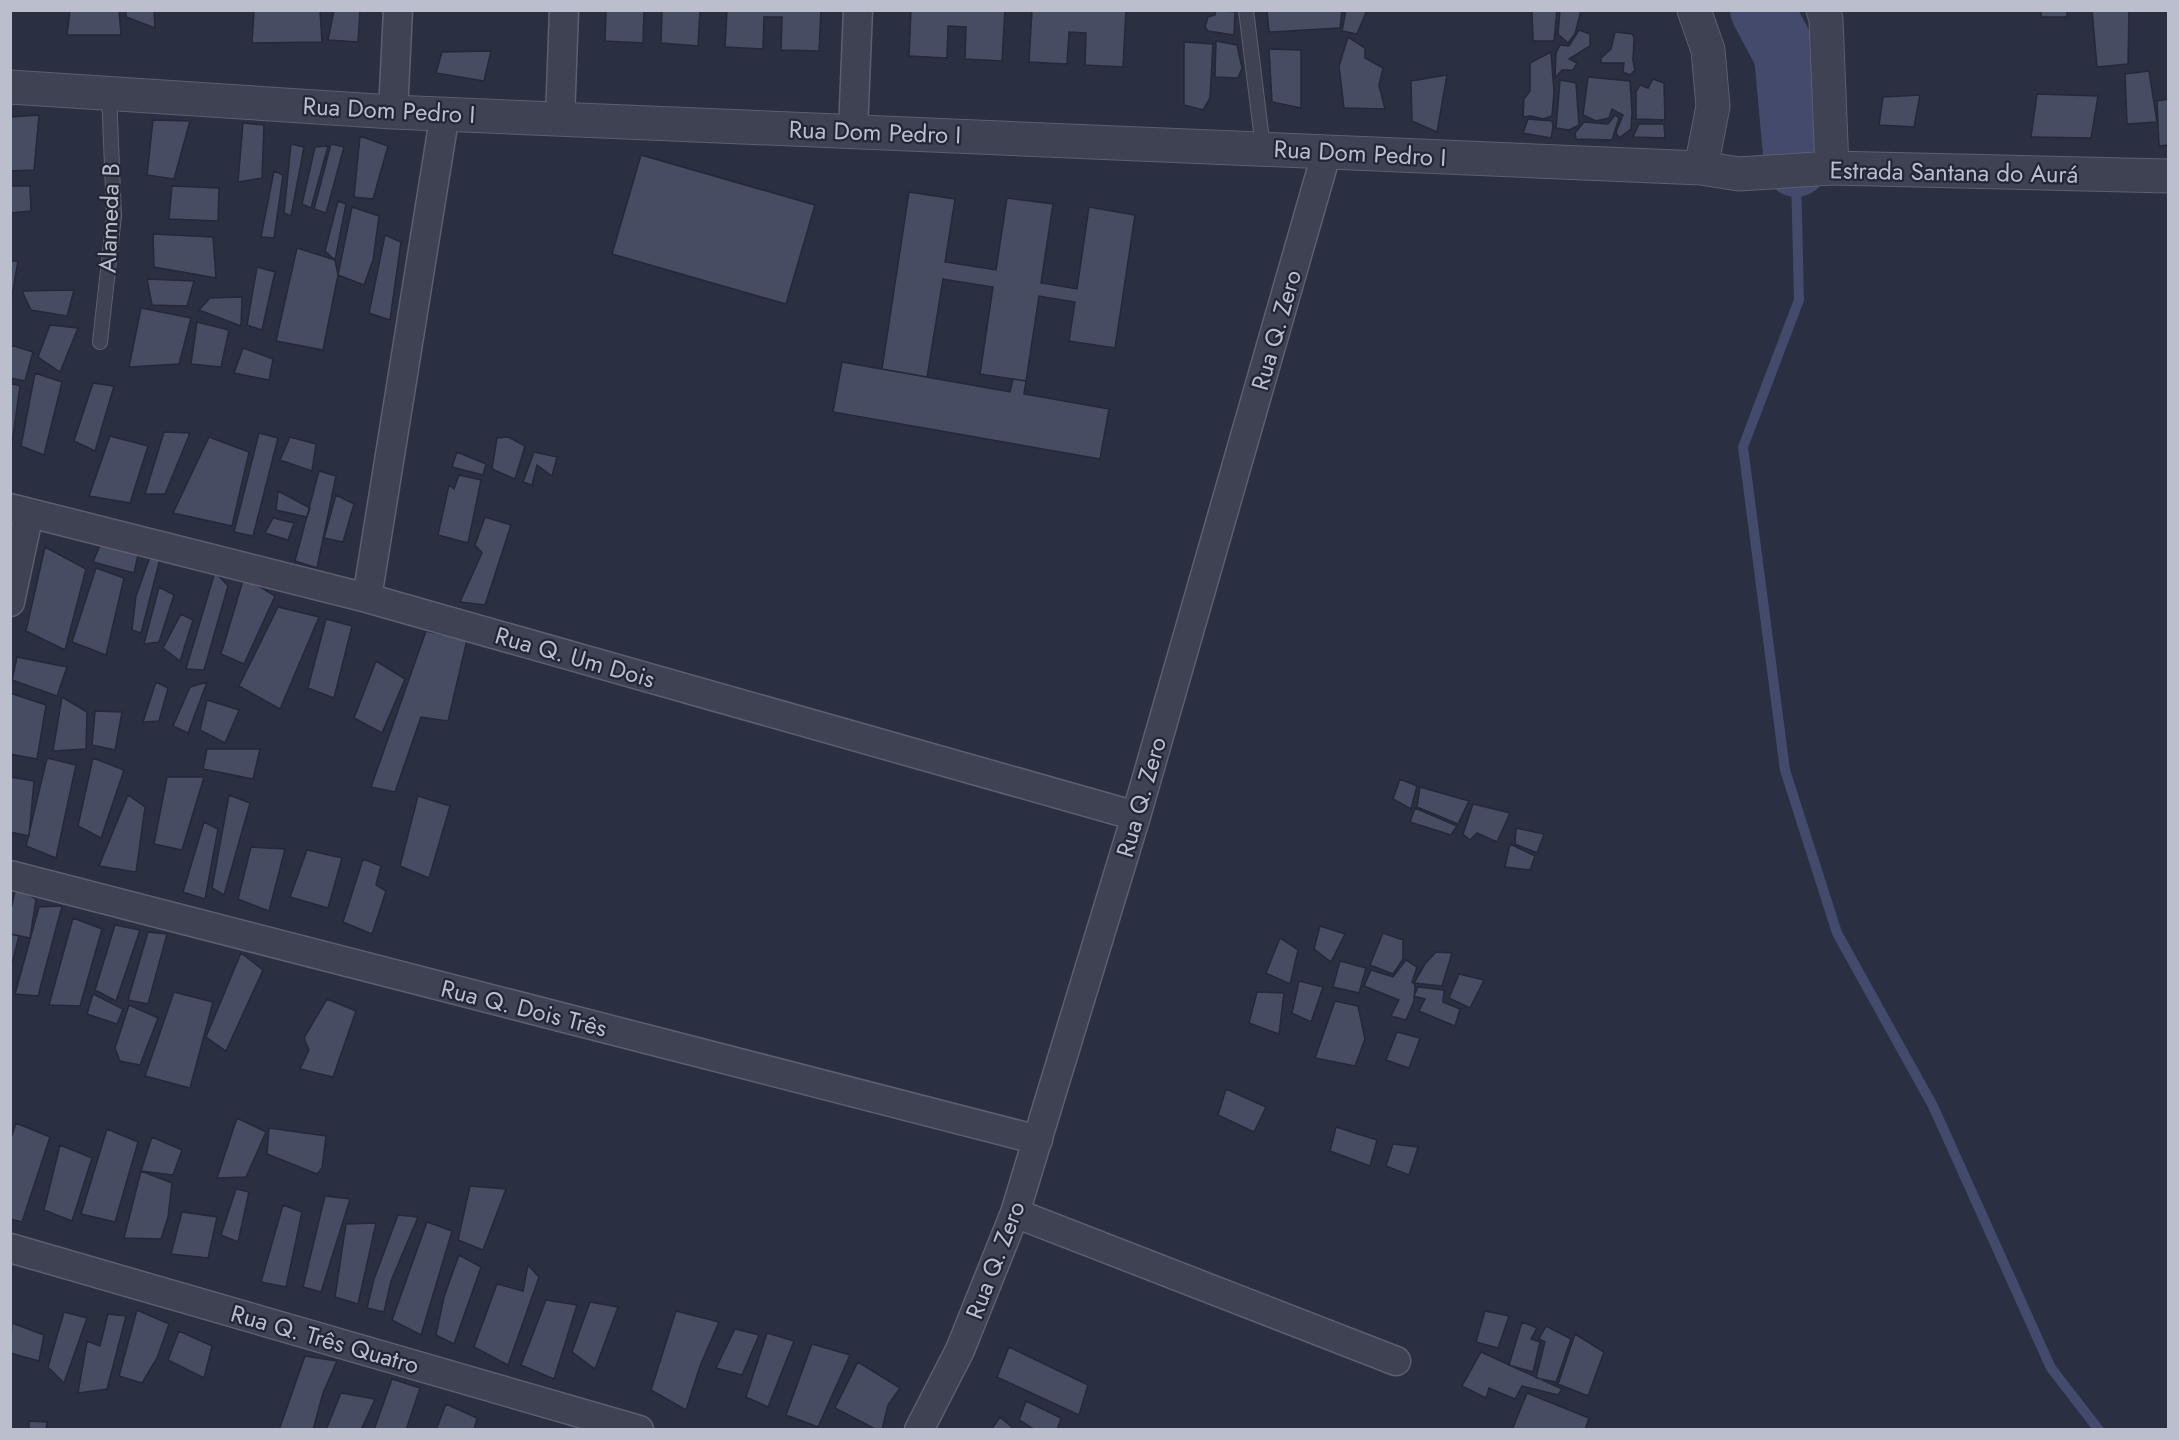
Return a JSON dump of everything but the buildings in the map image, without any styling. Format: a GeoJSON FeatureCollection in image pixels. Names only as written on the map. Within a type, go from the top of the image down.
{"type":"FeatureCollection","features":[{"type":"Feature","properties":{"kind":"street"},"geometry":{"type":"LineString","coordinates":[[393,112],[398,10]]}},
{"type":"Feature","properties":{"kind":"street"},"geometry":{"type":"LineString","coordinates":[[560,119],[564,10]]}},
{"type":"Feature","properties":{"kind":"street"},"geometry":{"type":"LineString","coordinates":[[853,131],[858,10]]}},
{"type":"Feature","properties":{"kind":"street"},"geometry":{"type":"LineString","coordinates":[[1694,10],[1708,50],[1713,106],[1701,168]]}},
{"type":"Feature","properties":{"kind":"street"},"geometry":{"type":"LineString","coordinates":[[1823,10],[1826,19],[1829,168]]}},
{"type":"Feature","properties":{"kind":"street","name":"Rua Dom Pedro I"},"geometry":{"type":"LineString","coordinates":[[10,87],[393,112],[1701,168],[1739,174]]}},
{"type":"Feature","properties":{"kind":"street"},"geometry":{"type":"LineString","coordinates":[[367,598],[445,113]]}},
{"type":"Feature","properties":{"kind":"street","name":"Rua Q. Zero"},"geometry":{"type":"LineString","coordinates":[[919,1430],[960,1350],[1015,1213],[1136,816],[1327,151]]}},
{"type":"Feature","properties":{"kind":"street","name":"Estrada Santana do Aurá"},"geometry":{"type":"LineString","coordinates":[[1739,174],[1829,168],[2169,176]]}},
{"type":"Feature","properties":{"kind":"street"},"geometry":{"type":"LineString","coordinates":[[10,602],[20,511]]}},
{"type":"Feature","properties":{"kind":"street","name":"Rua Q. Um Dois"},"geometry":{"type":"LineString","coordinates":[[20,511],[367,598],[1136,816]]}},
{"type":"Feature","properties":{"kind":"street","name":"Rua Q. Dois Três"},"geometry":{"type":"LineString","coordinates":[[10,875],[1038,1140]]}},
{"type":"Feature","properties":{"kind":"street"},"geometry":{"type":"LineString","coordinates":[[1015,1213],[1396,1361]]}},
{"type":"Feature","properties":{"kind":"street","name":"Rua Q. Três Quatro"},"geometry":{"type":"LineString","coordinates":[[10,1248],[639,1430]]}},
{"type":"Feature","properties":{"kind":"lane"},"geometry":{"type":"LineString","coordinates":[[1246,10],[1263,148]]}},
{"type":"Feature","properties":{"kind":"lane","name":"Alameda B"},"geometry":{"type":"LineString","coordinates":[[100,342],[114,216],[109,93]]}},
{"type":"Feature","properties":{"kind":"waterway"},"geometry":{"type":"LineString","coordinates":[[1762,10],[1786,55],[1796,165]]}},
{"type":"Feature","properties":{"kind":"waterway"},"geometry":{"type":"LineString","coordinates":[[1796,174],[1799,300],[1743,447],[1785,770],[1837,933],[1933,1106],[2051,1368],[2099,1430]]}}]}
